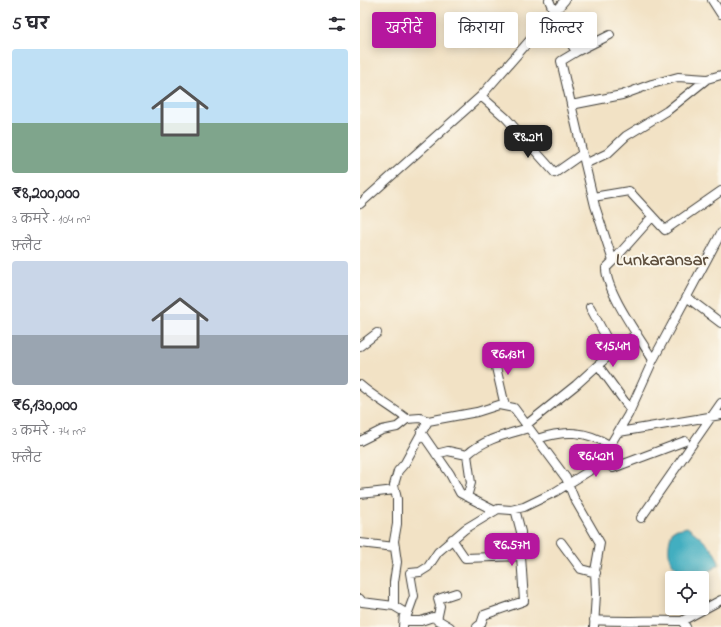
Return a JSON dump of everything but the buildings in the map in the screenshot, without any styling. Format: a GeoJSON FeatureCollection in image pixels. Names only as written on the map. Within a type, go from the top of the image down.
{"type":"FeatureCollection","features":[{"type":"Feature","properties":{"kind":"street"},"geometry":{"type":"LineString","coordinates":[[549,0],[554,12],[565,0]]}},
{"type":"Feature","properties":{"kind":"street"},"geometry":{"type":"LineString","coordinates":[[712,0],[721,14]]}},
{"type":"Feature","properties":{"kind":"street"},"geometry":{"type":"LineString","coordinates":[[610,34],[561,61],[592,197],[613,261]]}},
{"type":"Feature","properties":{"kind":"street"},"geometry":{"type":"LineString","coordinates":[[360,204],[481,96],[526,44]]}},
{"type":"Feature","properties":{"kind":"street"},"geometry":{"type":"LineString","coordinates":[[574,48],[576,52]]}},
{"type":"Feature","properties":{"kind":"street"},"geometry":{"type":"LineString","coordinates":[[571,105],[622,95],[652,84],[678,77],[707,79],[721,75]]}},
{"type":"Feature","properties":{"kind":"street"},"geometry":{"type":"LineString","coordinates":[[585,164],[608,153],[626,136],[690,95],[707,79]]}},
{"type":"Feature","properties":{"kind":"street"},"geometry":{"type":"LineString","coordinates":[[481,96],[506,118],[555,173],[582,154]]}},
{"type":"Feature","properties":{"kind":"street"},"geometry":{"type":"LineString","coordinates":[[592,197],[629,191],[652,217],[666,230],[721,191]]}},
{"type":"Feature","properties":{"kind":"street"},"geometry":{"type":"LineString","coordinates":[[652,217],[606,268],[606,275],[614,295],[654,360]]}},
{"type":"Feature","properties":{"kind":"street"},"geometry":{"type":"LineString","coordinates":[[395,574],[420,572],[428,567],[438,552],[465,529],[498,509],[515,509],[524,507],[568,484],[589,471],[602,459],[619,432],[654,360],[721,234]]}},
{"type":"Feature","properties":{"kind":"street"},"geometry":{"type":"LineString","coordinates":[[688,298],[721,322]]}},
{"type":"Feature","properties":{"kind":"street"},"geometry":{"type":"LineString","coordinates":[[590,307],[614,352]]}},
{"type":"Feature","properties":{"kind":"street"},"geometry":{"type":"LineString","coordinates":[[360,346],[376,333]]}},
{"type":"Feature","properties":{"kind":"street"},"geometry":{"type":"LineString","coordinates":[[467,455],[474,448],[527,426],[637,333]]}},
{"type":"Feature","properties":{"kind":"street"},"geometry":{"type":"LineString","coordinates":[[492,350],[505,406]]}},
{"type":"Feature","properties":{"kind":"street"},"geometry":{"type":"LineString","coordinates":[[598,365],[630,409]]}},
{"type":"Feature","properties":{"kind":"street"},"geometry":{"type":"LineString","coordinates":[[360,386],[375,398],[392,407],[408,420]]}},
{"type":"Feature","properties":{"kind":"street"},"geometry":{"type":"LineString","coordinates":[[641,518],[717,415],[721,403]]}},
{"type":"Feature","properties":{"kind":"street"},"geometry":{"type":"LineString","coordinates":[[360,442],[382,430],[397,427],[408,420],[420,418],[428,421],[477,412],[499,405],[514,408],[568,484],[600,543],[596,573],[594,623],[648,622],[661,620],[684,624],[721,600]]}},
{"type":"Feature","properties":{"kind":"street"},"geometry":{"type":"LineString","coordinates":[[619,432],[717,415]]}},
{"type":"Feature","properties":{"kind":"street"},"geometry":{"type":"LineString","coordinates":[[394,606],[397,562],[395,547],[397,499],[394,485],[398,471],[408,459],[428,421]]}},
{"type":"Feature","properties":{"kind":"street"},"geometry":{"type":"LineString","coordinates":[[421,432],[460,493],[495,511]]}},
{"type":"Feature","properties":{"kind":"street"},"geometry":{"type":"LineString","coordinates":[[537,439],[556,433],[578,433],[598,438],[611,446]]}},
{"type":"Feature","properties":{"kind":"street"},"geometry":{"type":"LineString","coordinates":[[602,459],[613,468],[686,441]]}},
{"type":"Feature","properties":{"kind":"street"},"geometry":{"type":"LineString","coordinates":[[436,454],[448,451],[467,455]]}},
{"type":"Feature","properties":{"kind":"street"},"geometry":{"type":"LineString","coordinates":[[467,455],[471,483],[467,496]]}},
{"type":"Feature","properties":{"kind":"street"},"geometry":{"type":"LineString","coordinates":[[360,494],[395,490]]}},
{"type":"Feature","properties":{"kind":"street"},"geometry":{"type":"LineString","coordinates":[[477,627],[481,624],[484,615],[524,601],[520,532],[515,509]]}},
{"type":"Feature","properties":{"kind":"street"},"geometry":{"type":"LineString","coordinates":[[452,539],[465,558],[521,556]]}},
{"type":"Feature","properties":{"kind":"street"},"geometry":{"type":"LineString","coordinates":[[561,542],[581,569],[596,573]]}},
{"type":"Feature","properties":{"kind":"street"},"geometry":{"type":"LineString","coordinates":[[360,544],[395,547]]}},
{"type":"Feature","properties":{"kind":"street"},"geometry":{"type":"LineString","coordinates":[[404,624],[414,596],[410,573]]}},
{"type":"Feature","properties":{"kind":"street"},"geometry":{"type":"LineString","coordinates":[[437,620],[440,606],[438,599],[456,593]]}},
{"type":"Feature","properties":{"kind":"street"},"geometry":{"type":"LineString","coordinates":[[360,599],[362,602],[394,606],[404,612],[404,624]]}},
{"type":"Feature","properties":{"kind":"street"},"geometry":{"type":"LineString","coordinates":[[404,624],[433,617],[450,627]]}},
{"type":"Feature","properties":{"kind":"water"},"geometry":{"type":"Polygon","coordinates":[[[687,527],[712,549],[719,565],[709,571],[680,571],[672,563],[669,554],[669,544],[673,530],[687,527]]]}},
{"type":"Feature","properties":{"kind":"district","name":"Lunkaransar"},"geometry":{"type":"Point","coordinates":[662,259]}}]}
